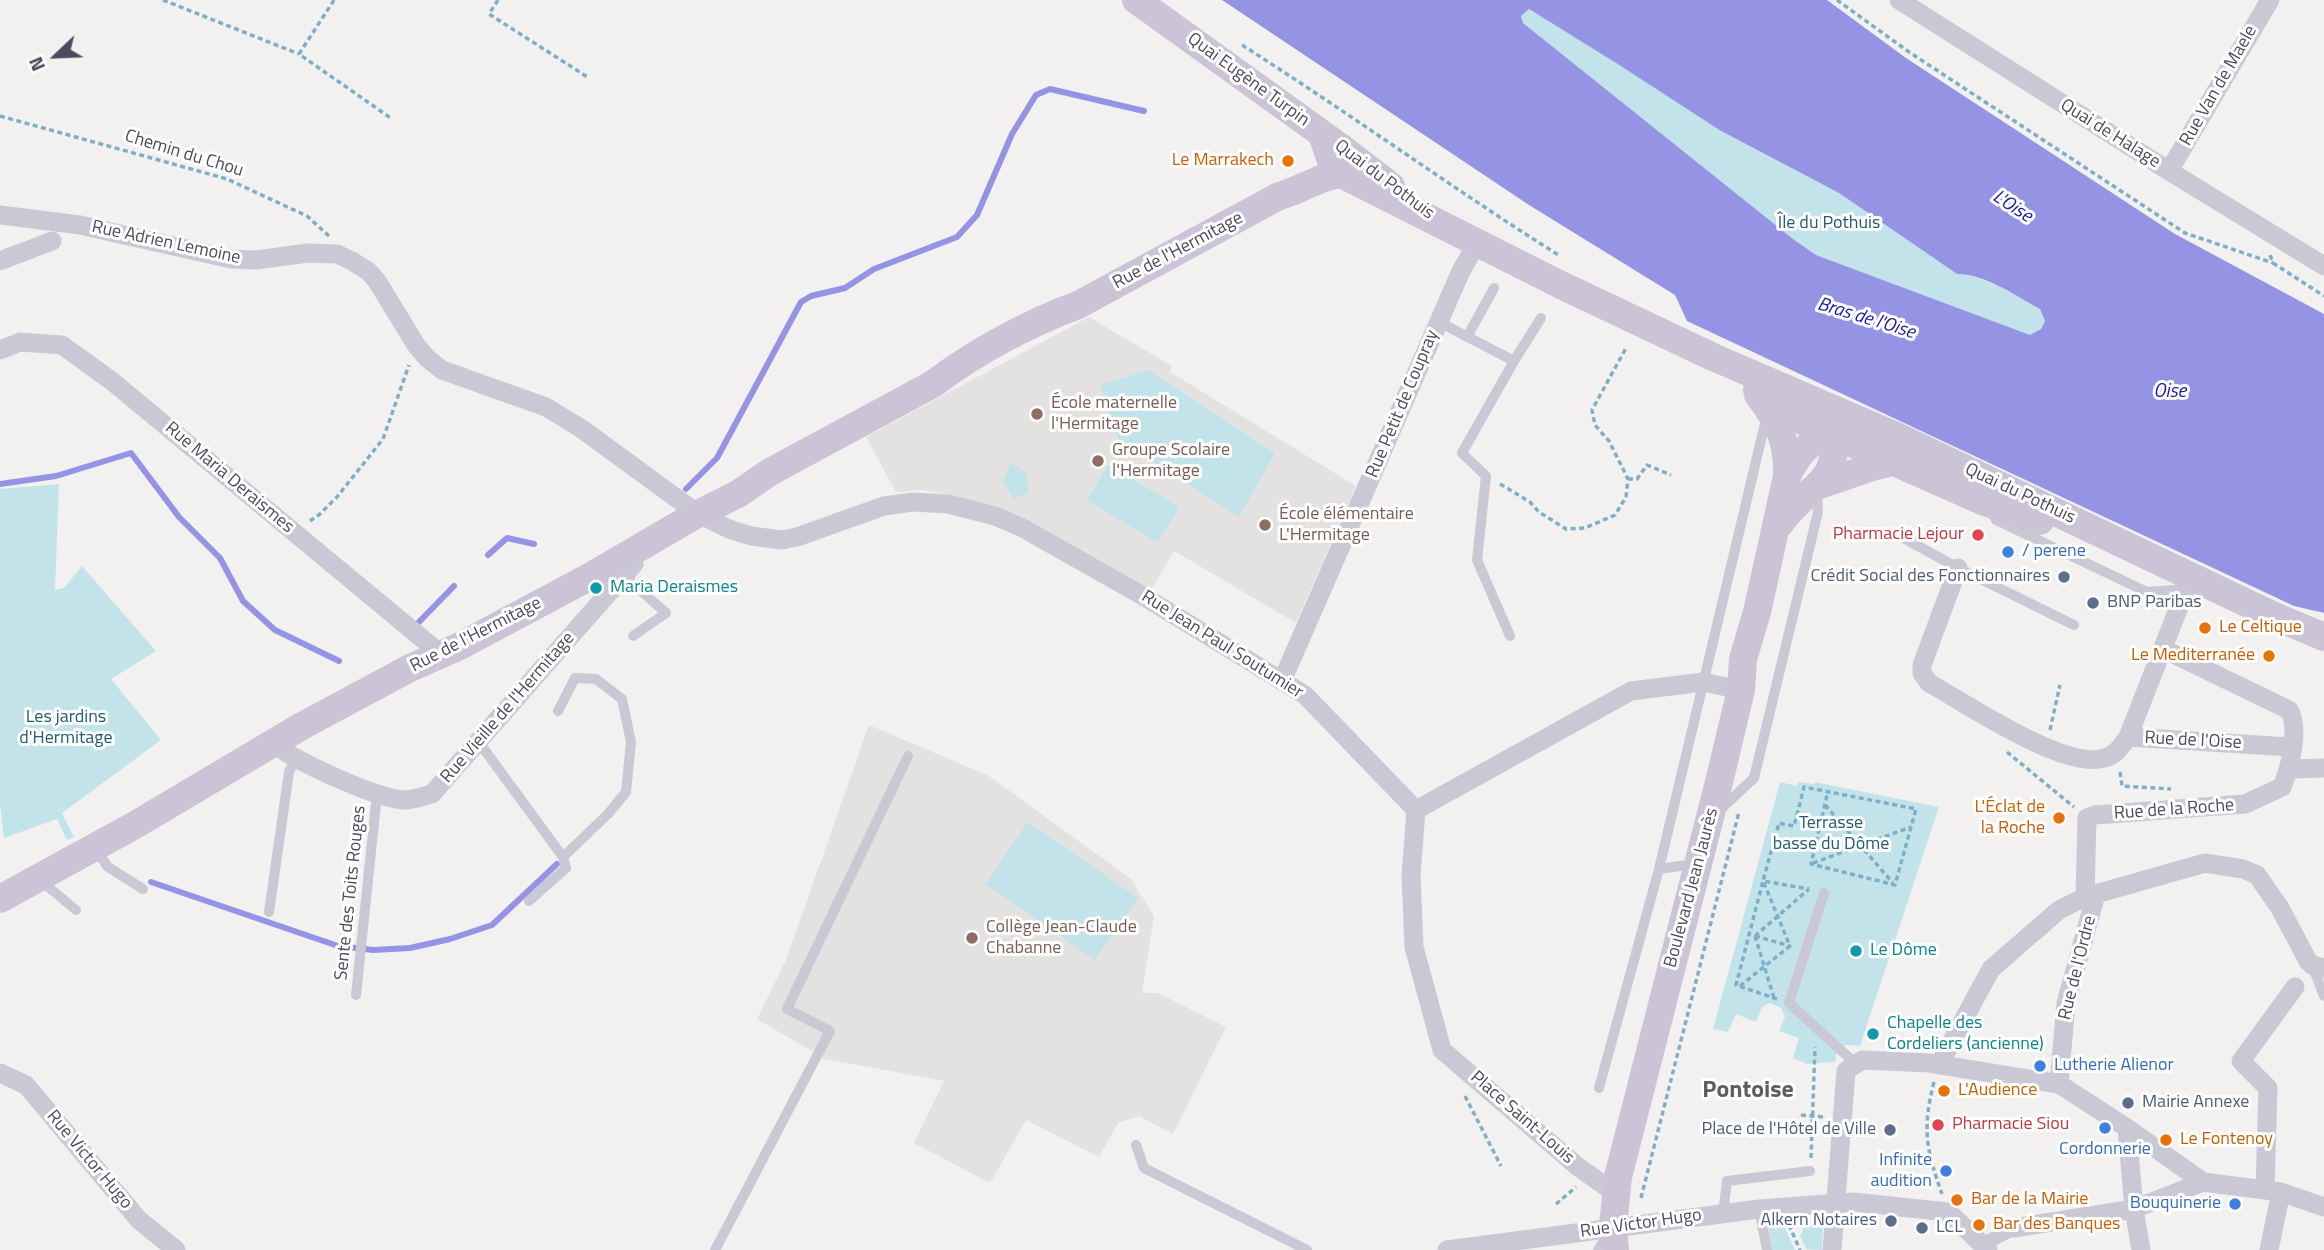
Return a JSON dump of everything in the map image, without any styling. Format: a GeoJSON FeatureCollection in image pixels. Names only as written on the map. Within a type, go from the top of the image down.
{"type":"FeatureCollection","features":[{"type":"Feature","properties":{"kind":"main road","name":"Quai Eugène Turpin"},"geometry":{"type":"LineString","coordinates":[[1136,0],[1334,161]]}},
{"type":"Feature","properties":{"kind":"main road","name":"Quai du Pothuis"},"geometry":{"type":"LineString","coordinates":[[1334,161],[1352,163],[1371,170],[1445,226]]}},
{"type":"Feature","properties":{"kind":"main road","name":"Quai du Pothuis"},"geometry":{"type":"LineString","coordinates":[[1334,161],[1391,201],[1713,357],[1818,401],[1982,501],[2038,520],[2290,637],[2324,656]]}},
{"type":"Feature","properties":{"kind":"main road","name":"Rue de l'Hermitage"},"geometry":{"type":"LineString","coordinates":[[14,889],[285,751],[300,727],[410,668],[627,565],[698,514],[738,494],[770,472],[933,384],[956,366],[1050,315],[1078,305],[1279,196],[1290,184],[1334,161]]}},
{"type":"Feature","properties":{"kind":"main road","name":"Quai du Pothuis"},"geometry":{"type":"LineString","coordinates":[[1713,357],[1761,398],[1779,425],[1788,455],[1787,476]]}},
{"type":"Feature","properties":{"kind":"main road","name":"Quai du Pothuis"},"geometry":{"type":"LineString","coordinates":[[1761,398],[1780,402],[1806,423],[1831,433]]}},
{"type":"Feature","properties":{"kind":"main road"},"geometry":{"type":"LineString","coordinates":[[1778,526],[1830,469],[1833,459],[1831,433],[1827,417],[1818,401]]}},
{"type":"Feature","properties":{"kind":"main road"},"geometry":{"type":"LineString","coordinates":[[1787,476],[1806,445],[1831,433],[1855,431],[1893,449],[1868,468],[1817,486]]}},
{"type":"Feature","properties":{"kind":"main road","name":"Quai du Pothuis"},"geometry":{"type":"LineString","coordinates":[[1893,449],[2324,637]]}},
{"type":"Feature","properties":{"kind":"main road","name":"Boulevard Jean Jaurès"},"geometry":{"type":"LineString","coordinates":[[1621,1233],[1615,1193],[1622,1158],[1710,819],[1741,690],[1744,659],[1778,526],[1787,476]]}},
{"type":"Feature","properties":{"kind":"street","name":"Quai de Halage"},"geometry":{"type":"LineString","coordinates":[[1899,0],[2169,171],[2324,265]]}},
{"type":"Feature","properties":{"kind":"street","name":"Rue Van de Maele"},"geometry":{"type":"LineString","coordinates":[[2169,171],[2270,0]]}},
{"type":"Feature","properties":{"kind":"street","name":"Rue Adrien Lemoine"},"geometry":{"type":"LineString","coordinates":[[0,215],[80,225],[231,260],[256,260],[308,253],[337,254],[368,271],[377,281],[416,345],[442,370],[545,407],[582,429],[698,514]]}},
{"type":"Feature","properties":{"kind":"street"},"geometry":{"type":"LineString","coordinates":[[0,261],[52,241]]}},
{"type":"Feature","properties":{"kind":"street","name":"Rue Petit de Coupray"},"geometry":{"type":"LineString","coordinates":[[1282,681],[1461,271],[1477,243]]}},
{"type":"Feature","properties":{"kind":"street","name":"Rue Maria Deraismes"},"geometry":{"type":"LineString","coordinates":[[0,350],[20,342],[62,345],[113,382],[442,655]]}},
{"type":"Feature","properties":{"kind":"street","name":"Rue Jean Paul Soutumier"},"geometry":{"type":"LineString","coordinates":[[698,514],[751,537],[782,540],[884,506],[914,502],[948,504],[995,516],[1021,527],[1131,589],[1304,695],[1416,810]]}},
{"type":"Feature","properties":{"kind":"street","name":"Rue Vieille de l'Hermitage"},"geometry":{"type":"LineString","coordinates":[[285,751],[377,794],[406,800],[432,794],[627,565]]}},
{"type":"Feature","properties":{"kind":"street"},"geometry":{"type":"LineString","coordinates":[[1958,568],[1922,665],[1922,673],[1929,683],[2046,749],[2076,759],[2090,761],[2106,758],[2116,753],[2128,737]]}},
{"type":"Feature","properties":{"kind":"street","name":"Rue de l'Oise"},"geometry":{"type":"LineString","coordinates":[[2186,589],[2128,737],[2291,747]]}},
{"type":"Feature","properties":{"kind":"street"},"geometry":{"type":"LineString","coordinates":[[2162,649],[2288,710],[2294,719],[2289,769],[2324,768]]}},
{"type":"Feature","properties":{"kind":"street"},"geometry":{"type":"LineString","coordinates":[[1416,810],[1631,691],[1703,682],[1741,690]]}},
{"type":"Feature","properties":{"kind":"street","name":"Rue de la Roche"},"geometry":{"type":"LineString","coordinates":[[2091,896],[2087,818],[2095,815],[2245,804],[2282,787],[2289,769]]}},
{"type":"Feature","properties":{"kind":"street","name":"Place Saint-Louis"},"geometry":{"type":"LineString","coordinates":[[1416,810],[1411,876],[1414,947],[1442,1049],[1577,1166],[1615,1193]]}},
{"type":"Feature","properties":{"kind":"street"},"geometry":{"type":"LineString","coordinates":[[1939,1065],[1992,969],[2059,909],[2091,896],[2205,863],[2249,871],[2257,876],[2274,899],[2308,961],[2318,966]]}},
{"type":"Feature","properties":{"kind":"street","name":"Rue de l'Ordre"},"geometry":{"type":"LineString","coordinates":[[2059,1084],[2066,1003],[2091,896]]}},
{"type":"Feature","properties":{"kind":"street"},"geometry":{"type":"LineString","coordinates":[[2269,1250],[2273,1190],[2268,1088],[2241,1061],[2295,986]]}},
{"type":"Feature","properties":{"kind":"street"},"geometry":{"type":"LineString","coordinates":[[1832,1250],[1846,1071],[1862,1060],[1939,1065],[2059,1084],[2203,1182]]}},
{"type":"Feature","properties":{"kind":"street","name":"Rue Victor Hugo"},"geometry":{"type":"LineString","coordinates":[[0,1073],[26,1086],[139,1220],[176,1250]]}},
{"type":"Feature","properties":{"kind":"street"},"geometry":{"type":"LineString","coordinates":[[2127,1128],[2134,1209],[2141,1250]]}},
{"type":"Feature","properties":{"kind":"street"},"geometry":{"type":"LineString","coordinates":[[1836,1203],[1853,1202],[1948,1212],[1985,1247],[2014,1228],[2134,1209],[2203,1182],[2273,1190],[2324,1207]]}},
{"type":"Feature","properties":{"kind":"street","name":"Rue Victor Hugo"},"geometry":{"type":"LineString","coordinates":[[1447,1250],[1621,1233],[1723,1213],[1836,1203]]}},
{"type":"Feature","properties":{"kind":"lane"},"geometry":{"type":"LineString","coordinates":[[1467,337],[1494,288]]}},
{"type":"Feature","properties":{"kind":"lane"},"geometry":{"type":"LineString","coordinates":[[1510,636],[1477,560],[1486,476],[1462,453],[1541,318]]}},
{"type":"Feature","properties":{"kind":"lane"},"geometry":{"type":"LineString","coordinates":[[1439,321],[1514,361]]}},
{"type":"Feature","properties":{"kind":"lane"},"geometry":{"type":"LineString","coordinates":[[1600,1088],[1659,869],[1703,682],[1761,398]]}},
{"type":"Feature","properties":{"kind":"lane"},"geometry":{"type":"LineString","coordinates":[[1710,819],[1754,778],[1818,512],[1817,486]]}},
{"type":"Feature","properties":{"kind":"lane"},"geometry":{"type":"LineString","coordinates":[[1900,536],[2074,625]]}},
{"type":"Feature","properties":{"kind":"lane"},"geometry":{"type":"LineString","coordinates":[[627,565],[666,612],[633,636]]}},
{"type":"Feature","properties":{"kind":"lane"},"geometry":{"type":"LineString","coordinates":[[558,710],[575,678],[596,679],[622,699],[631,742],[626,792],[608,814],[563,857]]}},
{"type":"Feature","properties":{"kind":"lane"},"geometry":{"type":"LineString","coordinates":[[478,741],[563,857],[566,868],[529,901]]}},
{"type":"Feature","properties":{"kind":"lane"},"geometry":{"type":"LineString","coordinates":[[269,912],[289,772],[285,751]]}},
{"type":"Feature","properties":{"kind":"lane"},"geometry":{"type":"LineString","coordinates":[[715,1250],[830,1031],[787,1009],[908,756]]}},
{"type":"Feature","properties":{"kind":"lane","name":"Sente des Toits Rouges"},"geometry":{"type":"LineString","coordinates":[[356,995],[377,794]]}},
{"type":"Feature","properties":{"kind":"lane"},"geometry":{"type":"LineString","coordinates":[[94,847],[108,867],[143,889]]}},
{"type":"Feature","properties":{"kind":"lane"},"geometry":{"type":"LineString","coordinates":[[1659,869],[1698,863]]}},
{"type":"Feature","properties":{"kind":"lane"},"geometry":{"type":"LineString","coordinates":[[14,889],[76,910]]}},
{"type":"Feature","properties":{"kind":"lane"},"geometry":{"type":"LineString","coordinates":[[1824,892],[1789,1003],[1856,1064]]}},
{"type":"Feature","properties":{"kind":"lane"},"geometry":{"type":"LineString","coordinates":[[2318,966],[2324,996]]}},
{"type":"Feature","properties":{"kind":"lane"},"geometry":{"type":"LineString","coordinates":[[1136,1145],[1144,1168],[1307,1250]]}},
{"type":"Feature","properties":{"kind":"lane"},"geometry":{"type":"LineString","coordinates":[[1723,1213],[1727,1181],[1810,1171]]}},
{"type":"Feature","properties":{"kind":"lane"},"geometry":{"type":"LineString","coordinates":[[1759,1209],[1767,1250]]}},
{"type":"Feature","properties":{"kind":"lane"},"geometry":{"type":"LineString","coordinates":[[1598,1250],[1621,1233]]}},
{"type":"Feature","properties":{"kind":"path"},"geometry":{"type":"LineString","coordinates":[[163,0],[299,54],[392,119]]}},
{"type":"Feature","properties":{"kind":"path"},"geometry":{"type":"LineString","coordinates":[[299,54],[334,0]]}},
{"type":"Feature","properties":{"kind":"path"},"geometry":{"type":"LineString","coordinates":[[499,0],[489,14],[589,78]]}},
{"type":"Feature","properties":{"kind":"path"},"geometry":{"type":"LineString","coordinates":[[1837,0],[1909,52],[2185,233],[2273,263],[2324,296]]}},
{"type":"Feature","properties":{"kind":"path"},"geometry":{"type":"LineString","coordinates":[[1235,40],[1563,258]]}},
{"type":"Feature","properties":{"kind":"path","name":"Chemin du Chou"},"geometry":{"type":"LineString","coordinates":[[0,116],[227,179],[307,216],[327,232],[337,254]]}},
{"type":"Feature","properties":{"kind":"path"},"geometry":{"type":"LineString","coordinates":[[2270,253],[2273,263]]}},
{"type":"Feature","properties":{"kind":"path"},"geometry":{"type":"LineString","coordinates":[[294,531],[320,514],[337,497],[383,439],[416,345]]}},
{"type":"Feature","properties":{"kind":"path"},"geometry":{"type":"LineString","coordinates":[[1486,476],[1531,502],[1539,512],[1566,529],[1585,528],[1615,515],[1626,497],[1628,479],[1609,440],[1595,425],[1592,410],[1626,348]]}},
{"type":"Feature","properties":{"kind":"path"},"geometry":{"type":"LineString","coordinates":[[1628,479],[1637,479],[1647,465],[1671,475]]}},
{"type":"Feature","properties":{"kind":"path"},"geometry":{"type":"LineString","coordinates":[[2046,749],[2060,685]]}},
{"type":"Feature","properties":{"kind":"path"},"geometry":{"type":"LineString","coordinates":[[2002,748],[2070,803]]}},
{"type":"Feature","properties":{"kind":"path"},"geometry":{"type":"LineString","coordinates":[[1621,1233],[1746,786]]}},
{"type":"Feature","properties":{"kind":"path"},"geometry":{"type":"LineString","coordinates":[[1789,1003],[1736,985],[1779,823],[1794,826],[1804,787],[1916,809],[1895,885]]}},
{"type":"Feature","properties":{"kind":"path"},"geometry":{"type":"LineString","coordinates":[[1811,864],[1828,791]]}},
{"type":"Feature","properties":{"kind":"path"},"geometry":{"type":"LineString","coordinates":[[1825,805],[1895,885]]}},
{"type":"Feature","properties":{"kind":"path"},"geometry":{"type":"LineString","coordinates":[[1811,864],[1911,827]]}},
{"type":"Feature","properties":{"kind":"path"},"geometry":{"type":"LineString","coordinates":[[1811,864],[1895,885]]}},
{"type":"Feature","properties":{"kind":"path"},"geometry":{"type":"LineString","coordinates":[[1763,881],[1810,888]]}},
{"type":"Feature","properties":{"kind":"path"},"geometry":{"type":"LineString","coordinates":[[1763,881],[1790,946]]}},
{"type":"Feature","properties":{"kind":"path"},"geometry":{"type":"LineString","coordinates":[[1806,900],[1810,888]]}},
{"type":"Feature","properties":{"kind":"path"},"geometry":{"type":"LineString","coordinates":[[1755,936],[1810,888]]}},
{"type":"Feature","properties":{"kind":"path"},"geometry":{"type":"LineString","coordinates":[[1749,935],[1790,946]]}},
{"type":"Feature","properties":{"kind":"path"},"geometry":{"type":"LineString","coordinates":[[1740,986],[1790,946],[1793,947],[1796,935]]}},
{"type":"Feature","properties":{"kind":"path"},"geometry":{"type":"LineString","coordinates":[[1755,936],[1775,999]]}},
{"type":"Feature","properties":{"kind":"path"},"geometry":{"type":"LineString","coordinates":[[1775,999],[1780,986]]}},
{"type":"Feature","properties":{"kind":"path"},"geometry":{"type":"LineString","coordinates":[[1810,1171],[1816,1028]]}},
{"type":"Feature","properties":{"kind":"path"},"geometry":{"type":"LineString","coordinates":[[1939,1065],[1927,1112],[1926,1137],[1930,1159],[1948,1212]]}},
{"type":"Feature","properties":{"kind":"path"},"geometry":{"type":"LineString","coordinates":[[1801,1115],[1812,1116]]}},
{"type":"Feature","properties":{"kind":"path"},"geometry":{"type":"LineString","coordinates":[[1482,1131],[1501,1166]]}},
{"type":"Feature","properties":{"kind":"path"},"geometry":{"type":"LineString","coordinates":[[1556,1204],[1572,1191]]}},
{"type":"Feature","properties":{"kind":"path"},"geometry":{"type":"LineString","coordinates":[[1781,1207],[1800,1250]]}},
{"type":"Feature","properties":{"kind":"shaded area","name":"Groupe Scolaire l'Hermitage"},"geometry":{"type":"Polygon","coordinates":[[[1089,317],[1172,366],[1170,372],[1356,486],[1296,623],[1174,551],[1151,590],[1019,515],[950,495],[923,490],[896,492],[866,437],[1089,317]]]}},
{"type":"Feature","properties":{"kind":"shaded area","name":"Collège Jean-Claude Chabanne"},"geometry":{"type":"Polygon","coordinates":[[[869,725],[989,776],[1131,879],[1154,916],[1142,993],[1158,993],[1226,1027],[1173,1134],[1139,1116],[1118,1123],[1099,1157],[1026,1120],[990,1183],[914,1143],[944,1081],[825,1059],[757,1019],[786,960],[869,725]]]}},
{"type":"Feature","properties":{"kind":"green space","name":"Île du Pothuis"},"geometry":{"type":"Polygon","coordinates":[[[1529,9],[1721,131],[1839,193],[1957,274],[1989,282],[2040,309],[2045,321],[2041,329],[2030,335],[1816,255],[1523,23],[1521,16],[1529,9]]]}},
{"type":"Feature","properties":{"kind":"green space"},"geometry":{"type":"Polygon","coordinates":[[[1148,370],[1275,453],[1239,517],[1119,441],[1100,385],[1148,370]]]}},
{"type":"Feature","properties":{"kind":"green space"},"geometry":{"type":"Polygon","coordinates":[[[1011,462],[1027,474],[1028,492],[1014,499],[1003,481],[1011,462]]]}},
{"type":"Feature","properties":{"kind":"green space"},"geometry":{"type":"Polygon","coordinates":[[[1108,465],[1180,507],[1158,543],[1087,500],[1108,465]]]}},
{"type":"Feature","properties":{"kind":"green space","name":"Les jardins d'Hermitage"},"geometry":{"type":"Polygon","coordinates":[[[59,484],[55,590],[64,588],[82,566],[156,651],[111,679],[161,740],[62,813],[74,837],[67,840],[57,819],[4,838],[0,804],[0,489],[59,484]]]}},
{"type":"Feature","properties":{"kind":"green space","name":"Terrasse basse du Dôme"},"geometry":{"type":"Polygon","coordinates":[[[1780,782],[1797,786],[1798,782],[1815,782],[1939,807],[1860,1046],[1845,1045],[1837,1052],[1835,1062],[1807,1064],[1793,1058],[1799,1038],[1779,1031],[1785,1017],[1781,1008],[1770,1003],[1762,1007],[1756,1022],[1736,1014],[1728,1032],[1713,1029],[1780,782]]]}},
{"type":"Feature","properties":{"kind":"green space"},"geometry":{"type":"Polygon","coordinates":[[[1028,822],[1138,898],[1095,960],[985,884],[1028,822]]]}},
{"type":"Feature","properties":{"kind":"green space"},"geometry":{"type":"Polygon","coordinates":[[[1818,1220],[1823,1226],[1822,1250],[1806,1249],[1800,1236],[1802,1228],[1796,1228],[1796,1221],[1818,1220]]]}},
{"type":"Feature","properties":{"kind":"green space"},"geometry":{"type":"Polygon","coordinates":[[[1782,1222],[1795,1250],[1772,1250],[1767,1223],[1782,1222]]]}},
{"type":"Feature","properties":{"kind":"water","name":"Oise"},"geometry":{"type":"Polygon","coordinates":[[[1222,0],[1827,0],[1906,58],[2175,234],[2324,314],[2324,613],[2294,606],[1687,321],[1675,295],[1529,205],[1222,0]],[[1529,9],[1521,16],[1523,23],[1816,255],[2030,335],[2041,329],[2045,321],[2040,309],[1989,282],[1957,274],[1839,193],[1721,131],[1529,9]]]}},
{"type":"Feature","properties":{"kind":"waterway"},"geometry":{"type":"LineString","coordinates":[[686,489],[717,458],[801,302],[811,296],[845,288],[874,269],[957,237],[977,215],[1012,134],[1036,95],[1050,89],[1144,111]]}},
{"type":"Feature","properties":{"kind":"waterway"},"geometry":{"type":"LineString","coordinates":[[0,484],[56,476],[131,453],[179,517],[220,558],[243,601],[275,630],[339,661]]}},
{"type":"Feature","properties":{"kind":"waterway"},"geometry":{"type":"LineString","coordinates":[[488,555],[507,538],[534,544]]}},
{"type":"Feature","properties":{"kind":"waterway"},"geometry":{"type":"LineString","coordinates":[[417,624],[454,586]]}},
{"type":"Feature","properties":{"kind":"waterway"},"geometry":{"type":"LineString","coordinates":[[151,882],[338,946],[373,950],[410,948],[450,939],[492,925],[557,864]]}},
{"type":"Feature","properties":{"kind":"place","name":"Le Marrakech"},"geometry":{"type":"Point","coordinates":[1288,161]}},
{"type":"Feature","properties":{"kind":"place","name":"École maternelle l'Hermitage"},"geometry":{"type":"Point","coordinates":[1037,414]}},
{"type":"Feature","properties":{"kind":"place","name":"Groupe Scolaire l'Hermitage"},"geometry":{"type":"Point","coordinates":[1098,461]}},
{"type":"Feature","properties":{"kind":"place","name":"École élémentaire L'Hermitage"},"geometry":{"type":"Point","coordinates":[1265,525]}},
{"type":"Feature","properties":{"kind":"place","name":"Pharmacie Lejour"},"geometry":{"type":"Point","coordinates":[1978,535]}},
{"type":"Feature","properties":{"kind":"place","name":"/ perene"},"geometry":{"type":"Point","coordinates":[2008,552]}},
{"type":"Feature","properties":{"kind":"place","name":"Crédit Social des Fonctionnaires"},"geometry":{"type":"Point","coordinates":[2064,577]}},
{"type":"Feature","properties":{"kind":"place","name":"Maria Deraismes"},"geometry":{"type":"Point","coordinates":[596,588]}},
{"type":"Feature","properties":{"kind":"place","name":"BNP Paribas"},"geometry":{"type":"Point","coordinates":[2093,603]}},
{"type":"Feature","properties":{"kind":"place","name":"Le Celtique"},"geometry":{"type":"Point","coordinates":[2205,628]}},
{"type":"Feature","properties":{"kind":"place","name":"Le Mediterranée"},"geometry":{"type":"Point","coordinates":[2269,656]}},
{"type":"Feature","properties":{"kind":"place","name":"L'Éclat de la Roche"},"geometry":{"type":"Point","coordinates":[2059,818]}},
{"type":"Feature","properties":{"kind":"place","name":"Collège Jean-Claude Chabanne"},"geometry":{"type":"Point","coordinates":[972,938]}},
{"type":"Feature","properties":{"kind":"place","name":"Le Dôme"},"geometry":{"type":"Point","coordinates":[1856,951]}},
{"type":"Feature","properties":{"kind":"place","name":"Chapelle des Cordeliers (ancienne)"},"geometry":{"type":"Point","coordinates":[1873,1034]}},
{"type":"Feature","properties":{"kind":"place","name":"Lutherie Alienor"},"geometry":{"type":"Point","coordinates":[2040,1066]}},
{"type":"Feature","properties":{"kind":"place","name":"L'Audience"},"geometry":{"type":"Point","coordinates":[1944,1091]}},
{"type":"Feature","properties":{"kind":"place","name":"Mairie Annexe"},"geometry":{"type":"Point","coordinates":[2128,1103]}},
{"type":"Feature","properties":{"kind":"place","name":"Pharmacie Siou"},"geometry":{"type":"Point","coordinates":[1938,1125]}},
{"type":"Feature","properties":{"kind":"place","name":"Cordonnerie"},"geometry":{"type":"Point","coordinates":[2105,1128]}},
{"type":"Feature","properties":{"kind":"place","name":"Place de l'Hôtel de Ville"},"geometry":{"type":"Point","coordinates":[1890,1130]}},
{"type":"Feature","properties":{"kind":"place","name":"Le Fontenoy"},"geometry":{"type":"Point","coordinates":[2166,1140]}},
{"type":"Feature","properties":{"kind":"place","name":"Infinite audition"},"geometry":{"type":"Point","coordinates":[1946,1171]}},
{"type":"Feature","properties":{"kind":"place","name":"Bar de la Mairie"},"geometry":{"type":"Point","coordinates":[1957,1200]}},
{"type":"Feature","properties":{"kind":"place","name":"Bouquinerie"},"geometry":{"type":"Point","coordinates":[2235,1204]}},
{"type":"Feature","properties":{"kind":"place","name":"Alkern Notaires"},"geometry":{"type":"Point","coordinates":[1891,1221]}},
{"type":"Feature","properties":{"kind":"place","name":"Bar des Banques"},"geometry":{"type":"Point","coordinates":[1979,1225]}},
{"type":"Feature","properties":{"kind":"place","name":"LCL"},"geometry":{"type":"Point","coordinates":[1922,1228]}},
{"type":"Feature","properties":{"kind":"district","name":"Pontoise"},"geometry":{"type":"Point","coordinates":[1748,1091]}},
{"type":"Feature","properties":{"kind":"water label","name":"L'Oise"},"geometry":{"type":"Point","coordinates":[2012,207]}},
{"type":"Feature","properties":{"kind":"water label","name":"Bras de l'Oise"},"geometry":{"type":"Point","coordinates":[1866,319]}}]}
